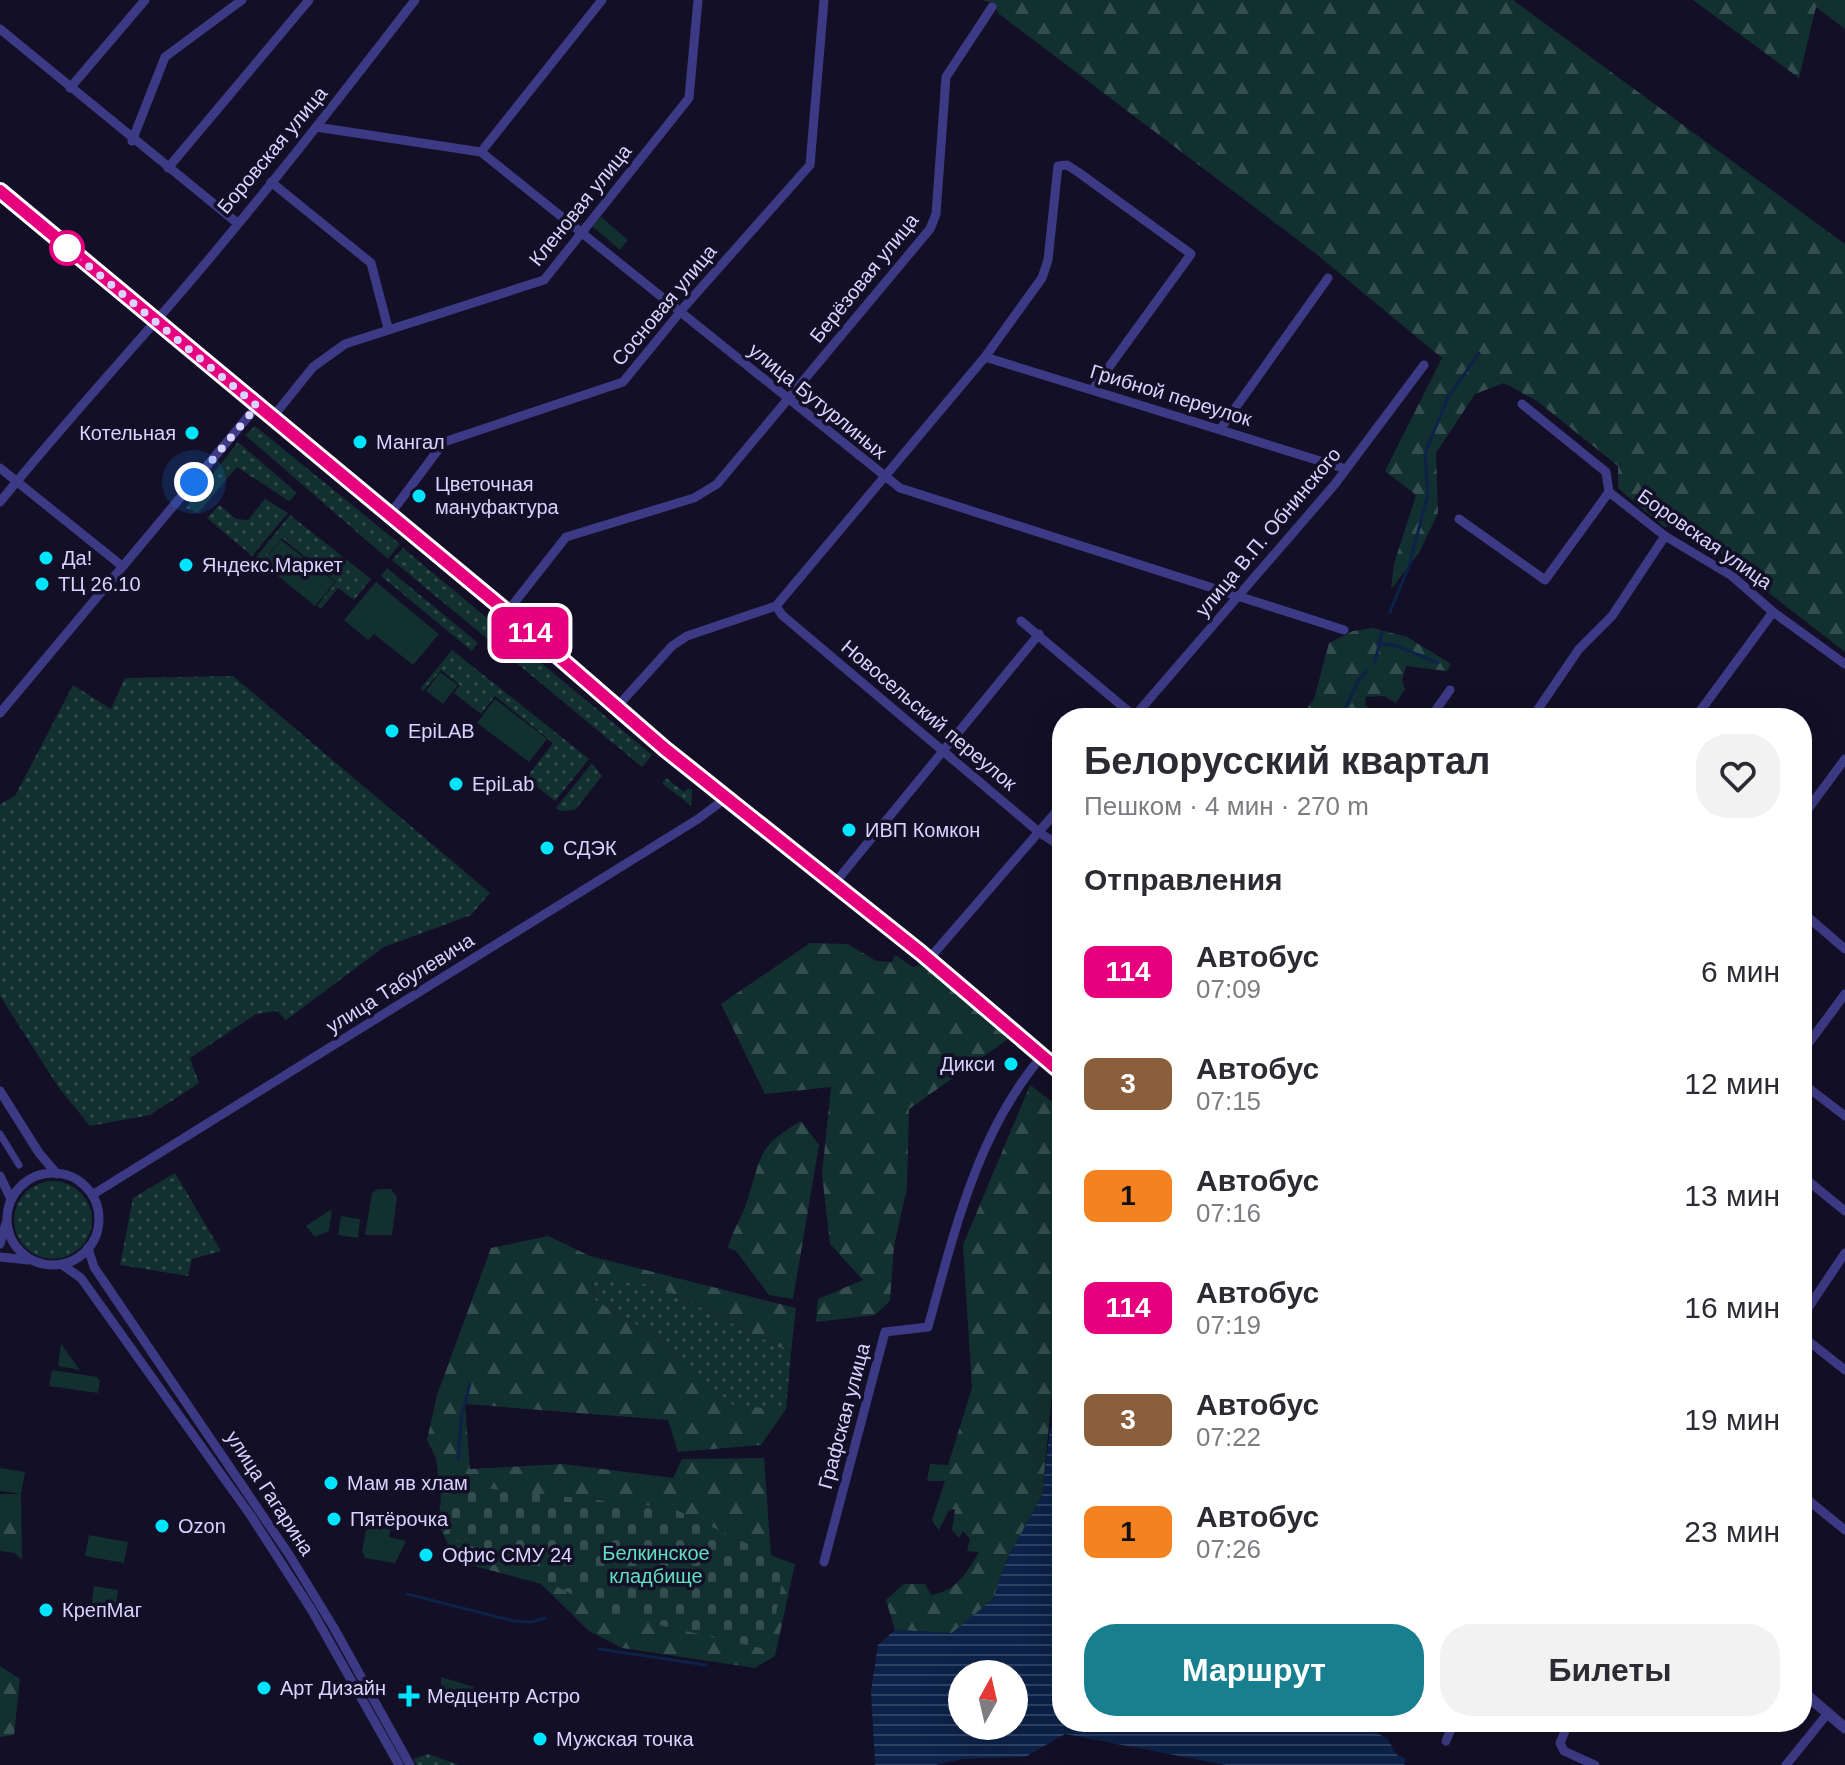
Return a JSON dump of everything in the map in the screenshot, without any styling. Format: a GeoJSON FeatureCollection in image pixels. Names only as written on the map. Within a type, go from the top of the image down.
{"type":"FeatureCollection","features":[{"type":"Feature","properties":{"kind":"street"},"geometry":{"type":"LineString","coordinates":[[70,88],[145,0]]}},
{"type":"Feature","properties":{"kind":"street"},"geometry":{"type":"LineString","coordinates":[[132,141],[165,57],[242,0]]}},
{"type":"Feature","properties":{"kind":"street"},"geometry":{"type":"LineString","coordinates":[[168,168],[309,0]]}},
{"type":"Feature","properties":{"kind":"street","name":"Боровская улица"},"geometry":{"type":"LineString","coordinates":[[0,502],[271,182],[415,0]]}},
{"type":"Feature","properties":{"kind":"street"},"geometry":{"type":"LineString","coordinates":[[316,127],[481,152],[602,0]]}},
{"type":"Feature","properties":{"kind":"street","name":"Кленовая улица"},"geometry":{"type":"LineString","coordinates":[[272,418],[313,367],[345,344],[544,280],[689,98],[698,0]]}},
{"type":"Feature","properties":{"kind":"street","name":"Сосновая улица"},"geometry":{"type":"LineString","coordinates":[[388,517],[444,442],[623,382],[679,313],[810,165],[824,0]]}},
{"type":"Feature","properties":{"kind":"street","name":"Берёзовая улица"},"geometry":{"type":"LineString","coordinates":[[507,612],[566,537],[694,498],[717,484],[930,229],[936,214],[946,77],[992,7]]}},
{"type":"Feature","properties":{"kind":"street"},"geometry":{"type":"LineString","coordinates":[[0,29],[132,141],[236,222]]}},
{"type":"Feature","properties":{"kind":"street","name":"улица Бутурлиных"},"geometry":{"type":"LineString","coordinates":[[481,152],[679,313],[876,467],[882,477],[900,488],[1344,630]]}},
{"type":"Feature","properties":{"kind":"street"},"geometry":{"type":"LineString","coordinates":[[616,708],[672,646],[687,636],[776,606],[985,357],[1042,278],[1048,260],[1058,166],[1067,165],[1078,172],[1191,254],[1093,389]]}},
{"type":"Feature","properties":{"kind":"street"},"geometry":{"type":"LineString","coordinates":[[271,182],[371,263],[388,328]]}},
{"type":"Feature","properties":{"kind":"street"},"geometry":{"type":"LineString","coordinates":[[0,191],[388,517],[507,612],[616,708],[929,959],[1052,1064]]}},
{"type":"Feature","properties":{"kind":"street"},"geometry":{"type":"LineString","coordinates":[[1221,428],[1328,278]]}},
{"type":"Feature","properties":{"kind":"street","name":"Грибной переулок"},"geometry":{"type":"LineString","coordinates":[[985,357],[1346,469]]}},
{"type":"Feature","properties":{"kind":"street","name":"улица В.П. Обнинского"},"geometry":{"type":"LineString","coordinates":[[1141,708],[1346,469],[1424,365]]}},
{"type":"Feature","properties":{"kind":"street","name":"Боровская улица"},"geometry":{"type":"LineString","coordinates":[[1522,404],[1606,472],[1609,492],[1665,536],[1732,576],[1773,612],[1845,664]]}},
{"type":"Feature","properties":{"kind":"street"},"geometry":{"type":"LineString","coordinates":[[0,713],[257,406]]}},
{"type":"Feature","properties":{"kind":"street"},"geometry":{"type":"LineString","coordinates":[[0,468],[122,566]]}},
{"type":"Feature","properties":{"kind":"street"},"geometry":{"type":"LineString","coordinates":[[1459,519],[1545,580],[1609,492]]}},
{"type":"Feature","properties":{"kind":"street"},"geometry":{"type":"LineString","coordinates":[[1539,708],[1579,649],[1612,616],[1665,536]]}},
{"type":"Feature","properties":{"kind":"street","name":"Новосельский переулок"},"geometry":{"type":"LineString","coordinates":[[776,606],[782,615],[1052,841]]}},
{"type":"Feature","properties":{"kind":"street"},"geometry":{"type":"LineString","coordinates":[[1702,708],[1773,612]]}},
{"type":"Feature","properties":{"kind":"street"},"geometry":{"type":"LineString","coordinates":[[1021,621],[1123,708]]}},
{"type":"Feature","properties":{"kind":"street"},"geometry":{"type":"LineString","coordinates":[[834,884],[1039,634]]}},
{"type":"Feature","properties":{"kind":"street"},"geometry":{"type":"LineString","coordinates":[[1437,708],[1450,690]]}},
{"type":"Feature","properties":{"kind":"street"},"geometry":{"type":"LineString","coordinates":[[1812,804],[1845,759]]}},
{"type":"Feature","properties":{"kind":"street","name":"улица Табулевича"},"geometry":{"type":"LineString","coordinates":[[92,1195],[698,819],[726,798]]}},
{"type":"Feature","properties":{"kind":"street"},"geometry":{"type":"LineString","coordinates":[[929,959],[1052,818]]}},
{"type":"Feature","properties":{"kind":"street"},"geometry":{"type":"LineString","coordinates":[[1812,921],[1845,949]]}},
{"type":"Feature","properties":{"kind":"street"},"geometry":{"type":"LineString","coordinates":[[1812,1039],[1845,994]]}},
{"type":"Feature","properties":{"kind":"street","name":"Графская улица"},"geometry":{"type":"LineString","coordinates":[[824,1562],[885,1332],[928,1327],[966,1191],[1018,1082],[1042,1056]]}},
{"type":"Feature","properties":{"kind":"street"},"geometry":{"type":"LineString","coordinates":[[0,1091],[39,1153],[57,1174],[83,1184],[92,1195],[99,1217],[94,1239],[76,1259],[61,1264],[0,1257]]}},
{"type":"Feature","properties":{"kind":"street"},"geometry":{"type":"LineString","coordinates":[[1812,1091],[1845,1116]]}},
{"type":"Feature","properties":{"kind":"street"},"geometry":{"type":"LineString","coordinates":[[0,1134],[19,1165]]}},
{"type":"Feature","properties":{"kind":"street"},"geometry":{"type":"LineString","coordinates":[[0,1244],[11,1199],[30,1179],[57,1174]]}},
{"type":"Feature","properties":{"kind":"street"},"geometry":{"type":"LineString","coordinates":[[0,1176],[11,1199]]}},
{"type":"Feature","properties":{"kind":"street"},"geometry":{"type":"LineString","coordinates":[[1812,1184],[1845,1211]]}},
{"type":"Feature","properties":{"kind":"street"},"geometry":{"type":"LineString","coordinates":[[7,1220],[17,1248],[34,1261]]}},
{"type":"Feature","properties":{"kind":"street","name":"улица Гагарина"},"geometry":{"type":"LineString","coordinates":[[88,1248],[94,1267],[211,1434],[312,1592],[410,1765]]}},
{"type":"Feature","properties":{"kind":"street"},"geometry":{"type":"LineString","coordinates":[[1812,1302],[1845,1253]]}},
{"type":"Feature","properties":{"kind":"street","name":"улица Гагарина"},"geometry":{"type":"LineString","coordinates":[[61,1264],[81,1278],[221,1471],[311,1609],[399,1765]]}},
{"type":"Feature","properties":{"kind":"street"},"geometry":{"type":"LineString","coordinates":[[1812,1344],[1845,1370]]}},
{"type":"Feature","properties":{"kind":"street"},"geometry":{"type":"LineString","coordinates":[[1812,1503],[1845,1530]]}},
{"type":"Feature","properties":{"kind":"street"},"geometry":{"type":"LineString","coordinates":[[1812,1699],[1845,1728]]}},
{"type":"Feature","properties":{"kind":"street"},"geometry":{"type":"LineString","coordinates":[[1786,1765],[1828,1713]]}},
{"type":"Feature","properties":{"kind":"street"},"geometry":{"type":"LineString","coordinates":[[1446,1741],[1450,1732]]}},
{"type":"Feature","properties":{"kind":"street"},"geometry":{"type":"LineString","coordinates":[[1565,1732],[1560,1743],[1564,1751],[1595,1765]]}},
{"type":"Feature","properties":{"kind":"green space"},"geometry":{"type":"Polygon","coordinates":[[[981,0],[1513,0],[1845,244],[1845,652],[1729,562],[1695,524],[1664,527],[1618,488],[1618,466],[1537,401],[1504,383],[1475,394],[1436,453],[1438,513],[1419,553],[1391,589],[1394,564],[1416,495],[1385,471],[1442,358],[1315,253],[998,13],[994,3],[981,0]]]}},
{"type":"Feature","properties":{"kind":"green space"},"geometry":{"type":"Polygon","coordinates":[[[1693,0],[1845,0],[1845,29],[1816,7],[1799,78],[1693,0]]]}},
{"type":"Feature","properties":{"kind":"green space"},"geometry":{"type":"Polygon","coordinates":[[[601,217],[628,240],[620,250],[592,226],[601,217]]]}},
{"type":"Feature","properties":{"kind":"green space"},"geometry":{"type":"Polygon","coordinates":[[[255,426],[400,544],[388,559],[245,435],[255,426]]]}},
{"type":"Feature","properties":{"kind":"green space"},"geometry":{"type":"Polygon","coordinates":[[[238,442],[297,493],[289,501],[237,467],[198,513],[186,508],[238,442]]]}},
{"type":"Feature","properties":{"kind":"green space"},"geometry":{"type":"Polygon","coordinates":[[[265,499],[288,513],[252,556],[207,518],[219,505],[236,519],[248,520],[265,499]]]}},
{"type":"Feature","properties":{"kind":"green space"},"geometry":{"type":"Polygon","coordinates":[[[290,515],[371,579],[354,600],[338,588],[321,609],[317,606],[336,582],[282,538],[262,562],[256,557],[290,515]]]}},
{"type":"Feature","properties":{"kind":"green space"},"geometry":{"type":"Polygon","coordinates":[[[281,540],[335,582],[315,606],[262,563],[281,540]]]}},
{"type":"Feature","properties":{"kind":"green space"},"geometry":{"type":"Polygon","coordinates":[[[403,548],[652,755],[642,767],[392,560],[403,548]]]}},
{"type":"Feature","properties":{"kind":"green space"},"geometry":{"type":"Polygon","coordinates":[[[387,568],[478,643],[472,651],[381,576],[387,568]]]}},
{"type":"Feature","properties":{"kind":"green space"},"geometry":{"type":"Polygon","coordinates":[[[376,582],[439,634],[413,665],[374,634],[368,640],[344,620],[376,582]]]}},
{"type":"Feature","properties":{"kind":"green space"},"geometry":{"type":"Polygon","coordinates":[[[1373,628],[1407,637],[1451,664],[1447,671],[1406,666],[1402,681],[1405,689],[1396,703],[1384,696],[1366,697],[1365,705],[1368,708],[1307,708],[1314,699],[1329,643],[1353,631],[1373,628]]]}},
{"type":"Feature","properties":{"kind":"green space"},"geometry":{"type":"Polygon","coordinates":[[[452,650],[589,759],[555,801],[526,778],[553,743],[495,696],[481,714],[454,693],[460,685],[441,670],[423,691],[420,689],[452,650]]]}},
{"type":"Feature","properties":{"kind":"green space"},"geometry":{"type":"Polygon","coordinates":[[[440,672],[458,685],[443,704],[426,691],[440,672]]]}},
{"type":"Feature","properties":{"kind":"green space"},"geometry":{"type":"Polygon","coordinates":[[[233,676],[490,893],[471,915],[384,947],[286,1020],[277,1011],[256,1014],[190,1058],[199,1083],[150,1115],[90,1126],[59,1088],[0,996],[0,804],[15,796],[73,685],[111,709],[125,678],[233,676]]]}},
{"type":"Feature","properties":{"kind":"green space"},"geometry":{"type":"Polygon","coordinates":[[[495,699],[547,739],[529,762],[477,723],[495,699]]]}},
{"type":"Feature","properties":{"kind":"green space"},"geometry":{"type":"Polygon","coordinates":[[[592,763],[602,776],[575,810],[561,811],[556,808],[592,763]]]}},
{"type":"Feature","properties":{"kind":"green space"},"geometry":{"type":"Polygon","coordinates":[[[666,778],[684,792],[688,788],[692,790],[691,806],[662,783],[666,778]]]}},
{"type":"Feature","properties":{"kind":"green space"},"geometry":{"type":"Polygon","coordinates":[[[810,943],[848,944],[876,961],[892,962],[895,955],[913,967],[925,963],[1011,1037],[909,1109],[907,1188],[894,1246],[890,1301],[875,1315],[816,1322],[818,1299],[863,1280],[830,1244],[822,1174],[831,1087],[765,1094],[721,1004],[810,943]]]}},
{"type":"Feature","properties":{"kind":"green space"},"geometry":{"type":"Polygon","coordinates":[[[1030,1085],[1052,1102],[1052,1395],[1042,1496],[1007,1559],[993,1600],[952,1633],[895,1630],[886,1600],[904,1584],[925,1584],[931,1595],[948,1590],[960,1580],[979,1552],[967,1551],[970,1539],[963,1531],[959,1538],[952,1530],[955,1509],[949,1510],[939,1530],[932,1520],[945,1481],[927,1481],[930,1464],[948,1465],[972,1388],[963,1245],[1030,1085]]]}},
{"type":"Feature","properties":{"kind":"green space"},"geometry":{"type":"Polygon","coordinates":[[[801,1121],[819,1145],[793,1299],[769,1295],[736,1251],[728,1248],[763,1154],[776,1138],[801,1121]]]}},
{"type":"Feature","properties":{"kind":"green space"},"geometry":{"type":"Polygon","coordinates":[[[175,1173],[221,1251],[192,1259],[188,1276],[120,1265],[133,1198],[175,1173]]]}},
{"type":"Feature","properties":{"kind":"green space"},"geometry":{"type":"Polygon","coordinates":[[[45,1181],[61,1181],[75,1187],[86,1198],[92,1220],[86,1242],[75,1253],[61,1259],[45,1259],[31,1253],[20,1242],[14,1228],[14,1212],[20,1198],[31,1187],[45,1181]]]}},
{"type":"Feature","properties":{"kind":"green space"},"geometry":{"type":"Polygon","coordinates":[[[378,1189],[391,1189],[397,1197],[392,1235],[365,1235],[372,1193],[378,1189]]]}},
{"type":"Feature","properties":{"kind":"green space"},"geometry":{"type":"Polygon","coordinates":[[[332,1209],[329,1231],[315,1237],[306,1226],[332,1209]]]}},
{"type":"Feature","properties":{"kind":"green space"},"geometry":{"type":"Polygon","coordinates":[[[341,1216],[360,1219],[358,1238],[338,1235],[341,1216]]]}},
{"type":"Feature","properties":{"kind":"green space"},"geometry":{"type":"Polygon","coordinates":[[[548,1236],[590,1256],[796,1308],[791,1353],[653,1284],[592,1281],[595,1300],[657,1337],[734,1406],[786,1409],[761,1445],[678,1452],[668,1420],[465,1404],[470,1469],[563,1464],[673,1478],[682,1459],[764,1458],[771,1556],[795,1564],[775,1656],[755,1668],[622,1648],[589,1631],[541,1584],[456,1561],[438,1523],[441,1499],[436,1458],[427,1440],[437,1395],[491,1248],[548,1236]]]}},
{"type":"Feature","properties":{"kind":"green space"},"geometry":{"type":"Polygon","coordinates":[[[592,1280],[653,1284],[791,1353],[786,1409],[734,1407],[657,1337],[595,1300],[592,1280]]]}},
{"type":"Feature","properties":{"kind":"green space"},"geometry":{"type":"Polygon","coordinates":[[[61,1344],[80,1370],[58,1366],[61,1344]]]}},
{"type":"Feature","properties":{"kind":"green space"},"geometry":{"type":"Polygon","coordinates":[[[52,1370],[97,1377],[100,1381],[98,1393],[49,1386],[52,1370]]]}},
{"type":"Feature","properties":{"kind":"green space"},"geometry":{"type":"Polygon","coordinates":[[[0,1468],[25,1472],[21,1494],[0,1491],[0,1468]]]}},
{"type":"Feature","properties":{"kind":"green space","name":"Белкинское кладбище"},"geometry":{"type":"Polygon","coordinates":[[[483,1488],[672,1508],[786,1562],[769,1650],[611,1614],[494,1555],[450,1538],[449,1491],[483,1488]]]}},
{"type":"Feature","properties":{"kind":"green space"},"geometry":{"type":"Polygon","coordinates":[[[0,1494],[21,1494],[22,1560],[15,1553],[0,1551],[0,1494]]]}},
{"type":"Feature","properties":{"kind":"green space"},"geometry":{"type":"Polygon","coordinates":[[[367,1525],[391,1528],[389,1537],[406,1541],[395,1563],[365,1558],[362,1551],[367,1525]]]}},
{"type":"Feature","properties":{"kind":"green space"},"geometry":{"type":"Polygon","coordinates":[[[89,1535],[128,1542],[124,1563],[85,1556],[89,1535]]]}},
{"type":"Feature","properties":{"kind":"green space"},"geometry":{"type":"Polygon","coordinates":[[[94,1586],[118,1590],[115,1613],[91,1610],[94,1586]]]}},
{"type":"Feature","properties":{"kind":"green space"},"geometry":{"type":"Polygon","coordinates":[[[0,1666],[20,1679],[14,1735],[0,1737],[0,1666]]]}},
{"type":"Feature","properties":{"kind":"green space"},"geometry":{"type":"Polygon","coordinates":[[[441,1677],[474,1687],[470,1698],[461,1696],[458,1705],[441,1700],[441,1677]]]}},
{"type":"Feature","properties":{"kind":"green space"},"geometry":{"type":"Polygon","coordinates":[[[428,1754],[459,1765],[417,1765],[413,1759],[428,1754]]]}},
{"type":"Feature","properties":{"kind":"water"},"geometry":{"type":"Polygon","coordinates":[[[1052,1428],[1052,1732],[1374,1732],[1387,1738],[1397,1755],[1406,1759],[1404,1765],[1226,1765],[1065,1734],[1025,1757],[962,1759],[935,1765],[875,1765],[871,1691],[878,1645],[895,1630],[952,1633],[993,1599],[1007,1559],[1042,1496],[1052,1428]]]}},
{"type":"Feature","properties":{"kind":"waterway"},"geometry":{"type":"LineString","coordinates":[[1390,612],[1409,566],[1428,494],[1425,453],[1448,397],[1479,353]]}},
{"type":"Feature","properties":{"kind":"waterway"},"geometry":{"type":"LineString","coordinates":[[1375,662],[1382,632]]}},
{"type":"Feature","properties":{"kind":"waterway"},"geometry":{"type":"LineString","coordinates":[[1378,643],[1397,646],[1438,663]]}},
{"type":"Feature","properties":{"kind":"waterway"},"geometry":{"type":"LineString","coordinates":[[1346,708],[1358,681],[1367,671]]}},
{"type":"Feature","properties":{"kind":"waterway"},"geometry":{"type":"LineString","coordinates":[[463,1409],[470,1384]]}},
{"type":"Feature","properties":{"kind":"waterway"},"geometry":{"type":"LineString","coordinates":[[458,1459],[462,1412]]}},
{"type":"Feature","properties":{"kind":"waterway"},"geometry":{"type":"LineString","coordinates":[[407,1594],[514,1621],[531,1622],[545,1618]]}},
{"type":"Feature","properties":{"kind":"waterway"},"geometry":{"type":"LineString","coordinates":[[599,1649],[706,1665]]}},
{"type":"Feature","properties":{"kind":"bus line","name":"114"},"geometry":{"type":"LineString","coordinates":[[0,191],[410,535],[507,612],[665,749],[921,953],[1052,1064]]}},
{"type":"Feature","properties":{"kind":"place","name":"Котельная"},"geometry":{"type":"Point","coordinates":[192,433]}},
{"type":"Feature","properties":{"kind":"place","name":"Мангал"},"geometry":{"type":"Point","coordinates":[360,442]}},
{"type":"Feature","properties":{"kind":"place","name":"Цветочная мануфактура"},"geometry":{"type":"Point","coordinates":[419,496]}},
{"type":"Feature","properties":{"kind":"place","name":"Да!"},"geometry":{"type":"Point","coordinates":[46,558]}},
{"type":"Feature","properties":{"kind":"place","name":"Яндекс.Маркет"},"geometry":{"type":"Point","coordinates":[186,565]}},
{"type":"Feature","properties":{"kind":"place","name":"ТЦ 26.10"},"geometry":{"type":"Point","coordinates":[42,584]}},
{"type":"Feature","properties":{"kind":"place","name":"EpiLAB"},"geometry":{"type":"Point","coordinates":[392,731]}},
{"type":"Feature","properties":{"kind":"place","name":"EpiLab"},"geometry":{"type":"Point","coordinates":[456,784]}},
{"type":"Feature","properties":{"kind":"place","name":"ИВП Комкон"},"geometry":{"type":"Point","coordinates":[849,830]}},
{"type":"Feature","properties":{"kind":"place","name":"СДЭК"},"geometry":{"type":"Point","coordinates":[547,848]}},
{"type":"Feature","properties":{"kind":"place","name":"Дикси"},"geometry":{"type":"Point","coordinates":[1011,1064]}},
{"type":"Feature","properties":{"kind":"place","name":"Мам яв хлам"},"geometry":{"type":"Point","coordinates":[331,1483]}},
{"type":"Feature","properties":{"kind":"place","name":"Пятёрочка"},"geometry":{"type":"Point","coordinates":[334,1519]}},
{"type":"Feature","properties":{"kind":"place","name":"Ozon"},"geometry":{"type":"Point","coordinates":[162,1526]}},
{"type":"Feature","properties":{"kind":"place","name":"Офис СМУ 24"},"geometry":{"type":"Point","coordinates":[426,1555]}},
{"type":"Feature","properties":{"kind":"place","name":"КрепМаг"},"geometry":{"type":"Point","coordinates":[46,1610]}},
{"type":"Feature","properties":{"kind":"place","name":"Арт Дизайн"},"geometry":{"type":"Point","coordinates":[264,1688]}},
{"type":"Feature","properties":{"kind":"place","name":"Медцентр Астро"},"geometry":{"type":"Point","coordinates":[409,1696]}},
{"type":"Feature","properties":{"kind":"place","name":"Мужская точка"},"geometry":{"type":"Point","coordinates":[540,1739]}},
{"type":"Feature","properties":{"kind":"route"},"geometry":{"type":"LineString","coordinates":[[67,248],[257,406],[194,482]]}}]}
